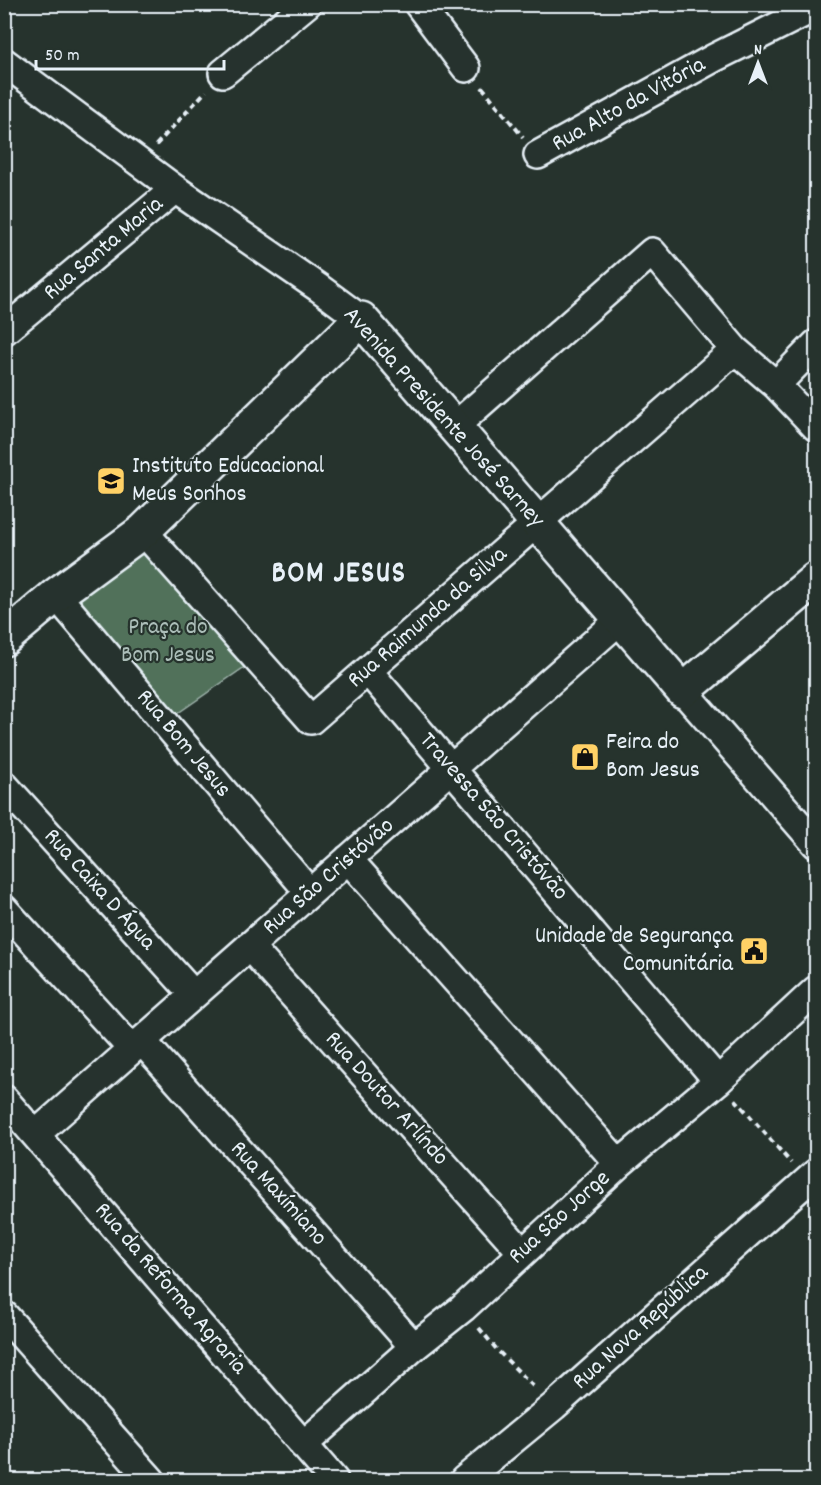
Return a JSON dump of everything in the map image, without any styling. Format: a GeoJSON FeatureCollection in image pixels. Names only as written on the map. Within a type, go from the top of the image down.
{"type":"FeatureCollection","features":[{"type":"Feature","properties":{"kind":"street"},"geometry":{"type":"LineString","coordinates":[[223,73],[307,4]]}},
{"type":"Feature","properties":{"kind":"street"},"geometry":{"type":"LineString","coordinates":[[417,4],[466,68]]}},
{"type":"Feature","properties":{"kind":"street","name":"Rua Alto da Vitória"},"geometry":{"type":"LineString","coordinates":[[538,155],[714,58],[816,7]]}},
{"type":"Feature","properties":{"kind":"street","name":"Avenida Presidente José Sarney"},"geometry":{"type":"LineString","coordinates":[[4,62],[176,189],[361,319],[816,844]]}},
{"type":"Feature","properties":{"kind":"street","name":"Rua Santa Maria"},"geometry":{"type":"LineString","coordinates":[[4,331],[176,189]]}},
{"type":"Feature","properties":{"kind":"street"},"geometry":{"type":"LineString","coordinates":[[454,427],[652,252],[735,350],[776,385],[816,427]]}},
{"type":"Feature","properties":{"kind":"street"},"geometry":{"type":"LineString","coordinates":[[4,639],[56,595],[143,531],[361,319]]}},
{"type":"Feature","properties":{"kind":"street"},"geometry":{"type":"LineString","coordinates":[[776,385],[816,344]]}},
{"type":"Feature","properties":{"kind":"street","name":"Rua Raimunda da Silva"},"geometry":{"type":"LineString","coordinates":[[143,531],[311,720],[735,350]]}},
{"type":"Feature","properties":{"kind":"street"},"geometry":{"type":"LineString","coordinates":[[683,691],[816,579]]}},
{"type":"Feature","properties":{"kind":"street","name":"Rua Bom Jesus"},"geometry":{"type":"LineString","coordinates":[[56,595],[310,893]]}},
{"type":"Feature","properties":{"kind":"street","name":"Rua São Cristóvão"},"geometry":{"type":"LineString","coordinates":[[36,1134],[621,620]]}},
{"type":"Feature","properties":{"kind":"street","name":"Travessa São Cristóvão"},"geometry":{"type":"LineString","coordinates":[[368,671],[718,1081]]}},
{"type":"Feature","properties":{"kind":"street","name":"Rua Caixa D Água"},"geometry":{"type":"LineString","coordinates":[[4,785],[194,995]]}},
{"type":"Feature","properties":{"kind":"street"},"geometry":{"type":"LineString","coordinates":[[348,859],[620,1164]]}},
{"type":"Feature","properties":{"kind":"street","name":"Rua Maxímiano"},"geometry":{"type":"LineString","coordinates":[[4,909],[137,1045],[414,1347]]}},
{"type":"Feature","properties":{"kind":"street","name":"Rua Doutor Arlíndo"},"geometry":{"type":"LineString","coordinates":[[249,946],[522,1252]]}},
{"type":"Feature","properties":{"kind":"street","name":"Rua São Jorge"},"geometry":{"type":"LineString","coordinates":[[303,1445],[414,1347],[463,1308],[522,1252],[620,1164],[718,1081],[816,990]]}},
{"type":"Feature","properties":{"kind":"street","name":"Rua da Reforma Agraria"},"geometry":{"type":"LineString","coordinates":[[4,1099],[334,1480]]}},
{"type":"Feature","properties":{"kind":"street","name":"Rua Nova República"},"geometry":{"type":"LineString","coordinates":[[464,1480],[554,1406],[812,1177]]}},
{"type":"Feature","properties":{"kind":"street"},"geometry":{"type":"LineString","coordinates":[[4,1315],[151,1480]]}},
{"type":"Feature","properties":{"kind":"path"},"geometry":{"type":"LineString","coordinates":[[466,68],[538,155]]}},
{"type":"Feature","properties":{"kind":"path"},"geometry":{"type":"LineString","coordinates":[[139,162],[223,73]]}},
{"type":"Feature","properties":{"kind":"path"},"geometry":{"type":"LineString","coordinates":[[718,1081],[812,1177]]}},
{"type":"Feature","properties":{"kind":"path"},"geometry":{"type":"LineString","coordinates":[[463,1308],[498,1351],[554,1406]]}},
{"type":"Feature","properties":{"kind":"green space","name":"Praça do Bom Jesus"},"geometry":{"type":"Polygon","coordinates":[[[143,531],[256,659],[165,722],[56,595],[143,531]]]}},
{"type":"Feature","properties":{"kind":"place","name":"Instituto Educacional Meus Sonhos"},"geometry":{"type":"Point","coordinates":[111,481]}},
{"type":"Feature","properties":{"kind":"place","name":"Feira do Bom Jesus"},"geometry":{"type":"Point","coordinates":[585,757]}},
{"type":"Feature","properties":{"kind":"place","name":"Unidade de Segurança Comunitária"},"geometry":{"type":"Point","coordinates":[754,951]}},
{"type":"Feature","properties":{"kind":"district","name":"BOM JESUS"},"geometry":{"type":"Point","coordinates":[339,575]}}]}
